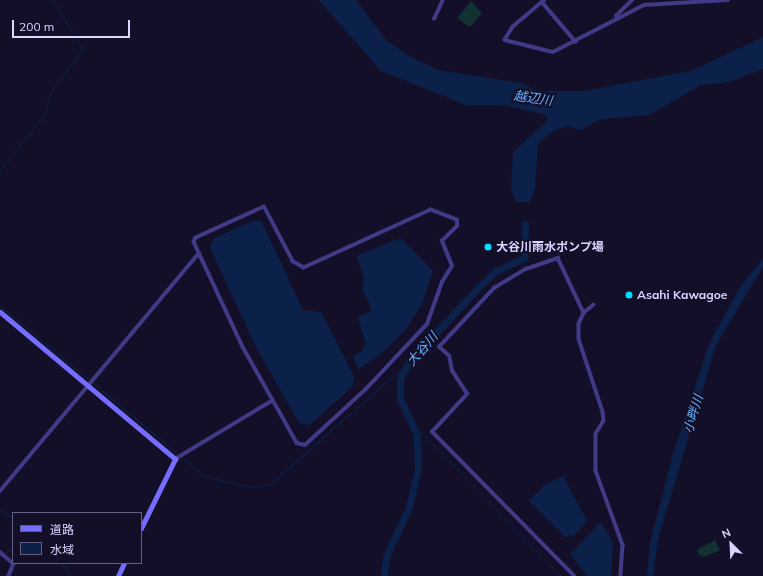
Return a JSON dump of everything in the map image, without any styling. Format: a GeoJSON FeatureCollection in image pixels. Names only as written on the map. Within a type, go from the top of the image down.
{"type":"FeatureCollection","features":[{"type":"Feature","properties":{"kind":"street"},"geometry":{"type":"LineString","coordinates":[[434,19],[443,0]]}},
{"type":"Feature","properties":{"kind":"street"},"geometry":{"type":"LineString","coordinates":[[536,0],[542,2],[576,42]]}},
{"type":"Feature","properties":{"kind":"street"},"geometry":{"type":"LineString","coordinates":[[614,19],[631,0],[639,7]]}},
{"type":"Feature","properties":{"kind":"street"},"geometry":{"type":"LineString","coordinates":[[542,2],[513,27],[505,40],[547,52],[576,42],[614,19],[639,7],[656,2],[707,2],[728,0]]}},
{"type":"Feature","properties":{"kind":"street"},"geometry":{"type":"LineString","coordinates":[[258,206],[268,210],[293,262],[301,268],[431,210],[458,222],[442,241],[452,266],[442,282],[431,317],[367,388],[305,445],[297,443],[273,400],[243,347],[194,242],[196,238],[258,206]]}},
{"type":"Feature","properties":{"kind":"street"},"geometry":{"type":"LineString","coordinates":[[0,491],[199,253]]}},
{"type":"Feature","properties":{"kind":"street"},"geometry":{"type":"LineString","coordinates":[[574,576],[432,432],[467,394],[452,371],[448,356],[440,347],[494,288],[526,269],[558,258],[584,313]]}},
{"type":"Feature","properties":{"kind":"street"},"geometry":{"type":"LineString","coordinates":[[594,305],[584,313],[579,324],[579,339],[603,412],[604,421],[596,434],[596,471],[623,545],[621,576]]}},
{"type":"Feature","properties":{"kind":"street"},"geometry":{"type":"LineString","coordinates":[[0,312],[175,459]]}},
{"type":"Feature","properties":{"kind":"street"},"geometry":{"type":"LineString","coordinates":[[142,526],[175,459],[273,400]]}},
{"type":"Feature","properties":{"kind":"street"},"geometry":{"type":"LineString","coordinates":[[0,552],[12,562]]}},
{"type":"Feature","properties":{"kind":"street"},"geometry":{"type":"LineString","coordinates":[[9,576],[14,564]]}},
{"type":"Feature","properties":{"kind":"street"},"geometry":{"type":"LineString","coordinates":[[118,576],[124,564]]}},
{"type":"Feature","properties":{"kind":"green space"},"geometry":{"type":"Polygon","coordinates":[[[471,1],[482,13],[470,27],[457,18],[471,1]]]}},
{"type":"Feature","properties":{"kind":"green space"},"geometry":{"type":"Polygon","coordinates":[[[715,540],[720,550],[704,557],[698,554],[698,549],[715,540]]]}},
{"type":"Feature","properties":{"kind":"water","name":"越辺川"},"geometry":{"type":"Polygon","coordinates":[[[319,0],[356,0],[386,40],[409,56],[438,70],[520,83],[538,91],[584,91],[691,71],[763,37],[763,69],[729,82],[701,85],[649,115],[601,119],[580,130],[568,126],[553,131],[538,144],[535,189],[530,202],[516,202],[511,189],[513,152],[547,121],[547,115],[502,105],[466,105],[381,71],[319,0]]]}},
{"type":"Feature","properties":{"kind":"water"},"geometry":{"type":"Polygon","coordinates":[[[254,220],[262,222],[303,310],[321,312],[354,376],[353,386],[310,425],[299,423],[256,347],[210,248],[213,239],[254,220]]]}},
{"type":"Feature","properties":{"kind":"water"},"geometry":{"type":"Polygon","coordinates":[[[401,238],[433,271],[422,304],[407,328],[382,353],[358,370],[353,356],[362,351],[366,343],[358,318],[372,310],[362,289],[364,276],[356,256],[401,238]]]}},
{"type":"Feature","properties":{"kind":"water","name":"小畔川"},"geometry":{"type":"Polygon","coordinates":[[[763,259],[763,267],[716,345],[658,539],[653,576],[647,576],[650,543],[672,457],[709,344],[741,285],[763,259]]]}},
{"type":"Feature","properties":{"kind":"water"},"geometry":{"type":"Polygon","coordinates":[[[563,476],[587,521],[573,537],[570,534],[566,538],[529,501],[546,484],[563,476]]]}},
{"type":"Feature","properties":{"kind":"water"},"geometry":{"type":"Polygon","coordinates":[[[601,522],[613,543],[611,576],[587,576],[570,554],[601,522]]]}},
{"type":"Feature","properties":{"kind":"waterway"},"geometry":{"type":"LineString","coordinates":[[0,170],[42,118],[53,88],[83,49],[52,0]]}},
{"type":"Feature","properties":{"kind":"waterway","name":"大谷川"},"geometry":{"type":"LineString","coordinates":[[384,576],[386,557],[409,507],[418,469],[417,435],[400,399],[400,378],[409,362],[476,290],[496,271],[524,258],[525,224]]}},
{"type":"Feature","properties":{"kind":"waterway"},"geometry":{"type":"LineString","coordinates":[[0,306],[90,381]]}},
{"type":"Feature","properties":{"kind":"waterway"},"geometry":{"type":"LineString","coordinates":[[182,457],[203,475],[215,479],[253,487],[270,484],[409,362]]}},
{"type":"Feature","properties":{"kind":"waterway"},"geometry":{"type":"LineString","coordinates":[[93,383],[179,455]]}},
{"type":"Feature","properties":{"kind":"waterway"},"geometry":{"type":"LineString","coordinates":[[415,426],[561,576]]}},
{"type":"Feature","properties":{"kind":"waterway"},"geometry":{"type":"LineString","coordinates":[[0,508],[12,518]]}},
{"type":"Feature","properties":{"kind":"waterway"},"geometry":{"type":"LineString","coordinates":[[1,551],[6,553],[12,546]]}},
{"type":"Feature","properties":{"kind":"waterway"},"geometry":{"type":"LineString","coordinates":[[62,564],[72,576]]}},
{"type":"Feature","properties":{"kind":"place","name":"大谷川雨水ポンプ場"},"geometry":{"type":"Point","coordinates":[488,247]}},
{"type":"Feature","properties":{"kind":"place","name":"Asahi Kawagoe"},"geometry":{"type":"Point","coordinates":[629,295]}}]}
